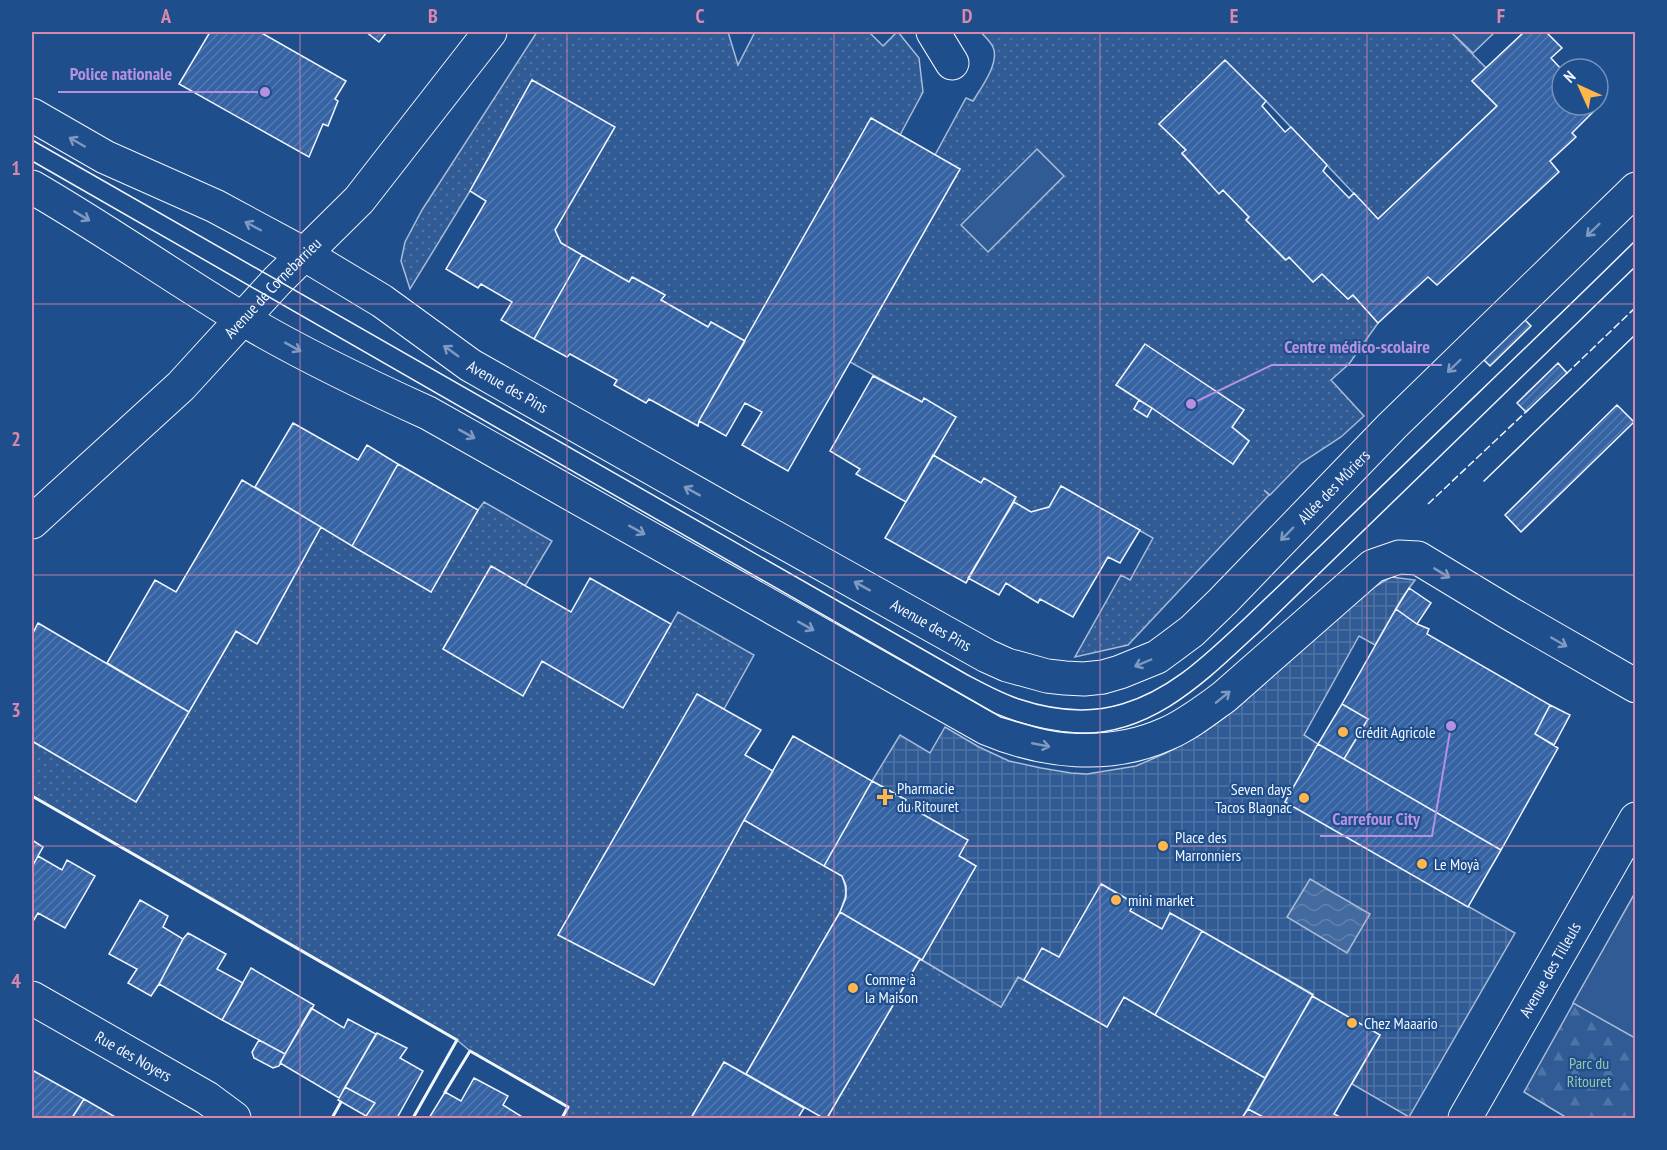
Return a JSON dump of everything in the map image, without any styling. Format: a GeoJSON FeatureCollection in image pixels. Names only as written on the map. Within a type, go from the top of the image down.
{"type":"FeatureCollection","features":[{"type":"Feature","properties":{"kind":"street","name":"Avenue de Cornebarrieu"},"geometry":{"type":"LineString","coordinates":[[32,522],[181,386],[277,280],[359,200],[490,32]]}},
{"type":"Feature","properties":{"kind":"street"},"geometry":{"type":"LineString","coordinates":[[933,32],[952,63]]}},
{"type":"Feature","properties":{"kind":"street","name":"Avenue des Pins"},"geometry":{"type":"LineString","coordinates":[[32,115],[105,158],[215,206],[304,254],[382,302],[470,365],[987,656]]}},
{"type":"Feature","properties":{"kind":"street"},"geometry":{"type":"LineString","coordinates":[[32,187],[82,216],[242,318],[342,374],[428,412],[986,728],[1005,736],[1042,746],[1076,750],[1133,745],[1166,734],[1200,715],[1224,697],[1373,566],[1399,557],[1418,558],[1635,686]]}},
{"type":"Feature","properties":{"kind":"street","name":"Allée des Mûriers"},"geometry":{"type":"LineString","coordinates":[[987,656],[1007,665],[1037,673],[1084,679],[1120,672],[1157,657],[1173,646],[1223,601],[1392,426],[1635,189]]}},
{"type":"Feature","properties":{"kind":"street","name":"Avenue des Tilleuls"},"geometry":{"type":"LineString","coordinates":[[1465,1119],[1635,819]]}},
{"type":"Feature","properties":{"kind":"street","name":"Rue des Noyers"},"geometry":{"type":"LineString","coordinates":[[32,998],[207,1098],[234,1119]]}},
{"type":"Feature","properties":{"kind":"green space"},"geometry":{"type":"Polygon","coordinates":[[[537,32],[728,32],[738,65],[755,32],[869,32],[883,46],[898,32],[919,58],[923,92],[900,135],[871,118],[745,341],[711,322],[708,327],[661,300],[665,295],[633,277],[629,282],[561,243],[555,230],[532,80],[470,191],[410,289],[401,261],[405,242],[422,210],[537,32]]]}},
{"type":"Feature","properties":{"kind":"green space"},"geometry":{"type":"Polygon","coordinates":[[[981,32],[1451,32],[1486,68],[1472,81],[1497,106],[1378,219],[1225,61],[1159,124],[1186,150],[1182,154],[1219,193],[1223,190],[1249,217],[1246,220],[1285,260],[1289,257],[1313,282],[1322,274],[1348,299],[1353,295],[1378,323],[1349,364],[1331,380],[1364,416],[1341,437],[1301,463],[1270,495],[1264,490],[1269,495],[1128,645],[1075,657],[1121,575],[1130,580],[1153,538],[1061,486],[1049,507],[1031,512],[1014,502],[1016,497],[985,479],[981,483],[933,455],[922,402],[850,362],[960,169],[935,155],[966,98],[973,101],[992,68],[993,47],[981,32]],[[1145,345],[1116,385],[1139,400],[1134,409],[1147,417],[1152,408],[1233,464],[1249,441],[1232,427],[1244,410],[1145,345]]]}},
{"type":"Feature","properties":{"kind":"green space"},"geometry":{"type":"Polygon","coordinates":[[[484,502],[552,541],[525,586],[491,567],[443,649],[523,695],[542,661],[623,707],[678,612],[754,655],[724,709],[697,695],[558,935],[654,985],[744,820],[842,876],[846,894],[840,912],[746,1074],[724,1062],[691,1118],[562,1118],[568,1107],[470,1051],[457,1040],[32,796],[32,741],[136,802],[236,631],[258,643],[321,527],[431,592],[484,502]]]}},
{"type":"Feature","properties":{"kind":"green space","name":"Parc du Ritouret"},"geometry":{"type":"Polygon","coordinates":[[[1635,893],[1635,1118],[1567,1118],[1524,1092],[1635,893]]]}},
{"type":"Feature","properties":{"kind":"green space"},"geometry":{"type":"Polygon","coordinates":[[[920,959],[1001,1007],[1018,977],[1107,1027],[1124,997],[1265,1078],[1242,1118],[827,1118],[920,959]]]}},
{"type":"Feature","properties":{"kind":"shaded area"},"geometry":{"type":"Polygon","coordinates":[[[1451,32],[1495,32],[1473,53],[1451,32]]]}},
{"type":"Feature","properties":{"kind":"shaded area"},"geometry":{"type":"Polygon","coordinates":[[[1037,149],[1064,176],[988,252],[961,225],[1037,149]]]}},
{"type":"Feature","properties":{"kind":"shaded area","name":"Place des Marronniers"},"geometry":{"type":"Polygon","coordinates":[[[1391,577],[1415,580],[1375,645],[1359,636],[1304,735],[1318,744],[1285,802],[1515,933],[1409,1117],[1352,1084],[1380,1035],[1170,913],[1162,929],[1130,911],[1134,903],[1102,884],[1059,957],[1024,980],[1018,977],[1001,1007],[922,960],[976,866],[959,856],[967,840],[903,803],[905,799],[872,781],[900,735],[930,753],[945,727],[1009,761],[1071,773],[1087,774],[1136,766],[1198,736],[1236,709],[1371,589],[1391,577]]]}},
{"type":"Feature","properties":{"kind":"shaded area"},"geometry":{"type":"Polygon","coordinates":[[[1635,893],[1636,1038],[1573,1003],[1635,893]]]}},
{"type":"Feature","properties":{"kind":"water"},"geometry":{"type":"Polygon","coordinates":[[[1310,879],[1370,914],[1347,953],[1287,917],[1310,879]]]}},
{"type":"Feature","properties":{"kind":"building"},"geometry":{"type":"Polygon","coordinates":[[[210,32],[260,32],[346,81],[335,99],[338,101],[328,126],[323,124],[309,157],[179,84],[210,32]]]}},
{"type":"Feature","properties":{"kind":"building"},"geometry":{"type":"Polygon","coordinates":[[[366,32],[387,32],[379,42],[366,32]]]}},
{"type":"Feature","properties":{"kind":"building"},"geometry":{"type":"Polygon","coordinates":[[[1524,32],[1546,32],[1562,48],[1550,57],[1550,117],[1588,117],[1572,133],[1576,137],[1550,161],[1559,172],[1437,285],[1428,277],[1378,323],[1353,295],[1348,299],[1322,274],[1313,282],[1289,257],[1286,260],[1246,220],[1249,217],[1223,190],[1219,194],[1182,153],[1186,150],[1159,124],[1225,60],[1266,101],[1262,106],[1285,132],[1291,127],[1327,165],[1323,171],[1349,198],[1354,193],[1378,219],[1497,106],[1472,81],[1524,32]]]}},
{"type":"Feature","properties":{"kind":"building"},"geometry":{"type":"Polygon","coordinates":[[[532,80],[615,127],[555,230],[561,243],[582,255],[534,339],[501,320],[512,302],[481,284],[478,288],[446,269],[486,201],[470,191],[532,80]]]}},
{"type":"Feature","properties":{"kind":"building"},"geometry":{"type":"Polygon","coordinates":[[[871,118],[960,169],[788,471],[742,445],[762,412],[745,403],[726,436],[699,421],[871,118]]]}},
{"type":"Feature","properties":{"kind":"building"},"geometry":{"type":"Polygon","coordinates":[[[582,255],[629,282],[632,277],[665,295],[661,300],[708,327],[711,322],[745,341],[698,426],[649,399],[646,403],[614,385],[617,380],[570,354],[567,357],[534,339],[582,255]]]}},
{"type":"Feature","properties":{"kind":"building"},"geometry":{"type":"Polygon","coordinates":[[[1521,316],[1531,326],[1490,366],[1480,356],[1521,316]]]}},
{"type":"Feature","properties":{"kind":"building"},"geometry":{"type":"Polygon","coordinates":[[[1145,344],[1244,410],[1232,427],[1249,441],[1233,464],[1116,385],[1145,344]]]}},
{"type":"Feature","properties":{"kind":"building"},"geometry":{"type":"Polygon","coordinates":[[[1558,363],[1567,373],[1526,412],[1517,403],[1558,363]]]}},
{"type":"Feature","properties":{"kind":"building"},"geometry":{"type":"Polygon","coordinates":[[[873,376],[922,402],[924,398],[956,417],[906,502],[856,474],[860,469],[830,451],[873,376]]]}},
{"type":"Feature","properties":{"kind":"building"},"geometry":{"type":"Polygon","coordinates":[[[1139,400],[1152,408],[1147,417],[1134,409],[1139,400]]]}},
{"type":"Feature","properties":{"kind":"building"},"geometry":{"type":"Polygon","coordinates":[[[1617,405],[1634,422],[1521,532],[1505,515],[1617,405]]]}},
{"type":"Feature","properties":{"kind":"building"},"geometry":{"type":"Polygon","coordinates":[[[293,423],[358,460],[367,445],[398,464],[352,546],[255,487],[293,423]]]}},
{"type":"Feature","properties":{"kind":"building"},"geometry":{"type":"Polygon","coordinates":[[[933,455],[981,483],[984,478],[1016,497],[966,583],[885,538],[933,455]]]}},
{"type":"Feature","properties":{"kind":"building"},"geometry":{"type":"Polygon","coordinates":[[[398,464],[478,510],[431,592],[352,546],[398,464]]]}},
{"type":"Feature","properties":{"kind":"building"},"geometry":{"type":"Polygon","coordinates":[[[242,480],[321,527],[257,644],[236,631],[189,712],[107,663],[155,580],[176,592],[242,480]]]}},
{"type":"Feature","properties":{"kind":"building"},"geometry":{"type":"Polygon","coordinates":[[[1061,486],[1140,530],[1120,563],[1108,557],[1073,617],[1040,599],[1038,603],[1006,583],[999,595],[968,578],[1014,502],[1031,512],[1049,507],[1061,486]]]}},
{"type":"Feature","properties":{"kind":"building"},"geometry":{"type":"Polygon","coordinates":[[[491,566],[571,612],[590,578],[671,624],[623,708],[542,661],[523,696],[443,649],[491,566]]]}},
{"type":"Feature","properties":{"kind":"building"},"geometry":{"type":"Polygon","coordinates":[[[1409,588],[1431,603],[1417,624],[1396,609],[1409,588]]]}},
{"type":"Feature","properties":{"kind":"building"},"geometry":{"type":"Polygon","coordinates":[[[1396,609],[1417,624],[1429,629],[1427,634],[1550,705],[1535,734],[1558,748],[1501,850],[1344,759],[1368,719],[1342,704],[1396,609]]]}},
{"type":"Feature","properties":{"kind":"building"},"geometry":{"type":"Polygon","coordinates":[[[38,623],[189,712],[136,802],[32,741],[32,635],[38,623]]]}},
{"type":"Feature","properties":{"kind":"building"},"geometry":{"type":"Polygon","coordinates":[[[697,694],[761,730],[745,755],[773,771],[654,985],[558,935],[697,694]]]}},
{"type":"Feature","properties":{"kind":"building","name":"Crédit Agricole"},"geometry":{"type":"Polygon","coordinates":[[[1342,704],[1368,719],[1344,759],[1318,744],[1342,704]]]}},
{"type":"Feature","properties":{"kind":"building"},"geometry":{"type":"Polygon","coordinates":[[[1550,705],[1570,715],[1554,745],[1535,734],[1550,705]]]}},
{"type":"Feature","properties":{"kind":"building"},"geometry":{"type":"Polygon","coordinates":[[[793,736],[872,781],[824,866],[744,820],[793,736]]]}},
{"type":"Feature","properties":{"kind":"building"},"geometry":{"type":"Polygon","coordinates":[[[1318,744],[1501,850],[1468,907],[1285,802],[1318,744]]]}},
{"type":"Feature","properties":{"kind":"building"},"geometry":{"type":"Polygon","coordinates":[[[872,781],[906,800],[903,803],[968,840],[959,856],[976,866],[922,960],[840,912],[846,897],[846,886],[842,876],[824,866],[872,781]]]}},
{"type":"Feature","properties":{"kind":"building"},"geometry":{"type":"Polygon","coordinates":[[[32,840],[43,847],[32,867],[32,840]]]}},
{"type":"Feature","properties":{"kind":"building"},"geometry":{"type":"Polygon","coordinates":[[[38,856],[62,870],[67,860],[95,876],[65,928],[38,913],[32,923],[32,867],[38,856]]]}},
{"type":"Feature","properties":{"kind":"building"},"geometry":{"type":"Polygon","coordinates":[[[1101,884],[1134,903],[1130,911],[1162,929],[1170,913],[1202,931],[1155,1015],[1124,997],[1107,1027],[1024,980],[1042,948],[1059,957],[1101,884]]]}},
{"type":"Feature","properties":{"kind":"building"},"geometry":{"type":"Polygon","coordinates":[[[140,900],[168,916],[163,927],[183,939],[151,996],[128,983],[137,969],[109,954],[140,900]]]}},
{"type":"Feature","properties":{"kind":"building"},"geometry":{"type":"Polygon","coordinates":[[[840,912],[920,959],[827,1118],[823,1118],[746,1074],[840,912]]]}},
{"type":"Feature","properties":{"kind":"building"},"geometry":{"type":"Polygon","coordinates":[[[1202,931],[1313,995],[1265,1078],[1155,1015],[1202,931]]]}},
{"type":"Feature","properties":{"kind":"building"},"geometry":{"type":"Polygon","coordinates":[[[188,933],[226,954],[217,969],[243,983],[222,1020],[159,984],[188,933]]]}},
{"type":"Feature","properties":{"kind":"building"},"geometry":{"type":"Polygon","coordinates":[[[251,968],[314,1005],[285,1054],[222,1020],[251,968]]]}},
{"type":"Feature","properties":{"kind":"building"},"geometry":{"type":"Polygon","coordinates":[[[1312,996],[1380,1035],[1334,1114],[1342,1118],[1265,1118],[1248,1109],[1312,996]]]}},
{"type":"Feature","properties":{"kind":"building"},"geometry":{"type":"Polygon","coordinates":[[[311,1008],[344,1028],[348,1019],[376,1034],[339,1098],[280,1063],[311,1008]]]}},
{"type":"Feature","properties":{"kind":"building"},"geometry":{"type":"Polygon","coordinates":[[[377,1033],[407,1048],[400,1058],[423,1071],[397,1118],[366,1116],[375,1103],[345,1087],[377,1033]]]}},
{"type":"Feature","properties":{"kind":"building"},"geometry":{"type":"Polygon","coordinates":[[[259,1040],[285,1054],[279,1066],[273,1068],[254,1058],[252,1052],[259,1040]]]}},
{"type":"Feature","properties":{"kind":"building"},"geometry":{"type":"Polygon","coordinates":[[[724,1062],[804,1108],[798,1118],[691,1118],[724,1062]]]}},
{"type":"Feature","properties":{"kind":"building"},"geometry":{"type":"Polygon","coordinates":[[[32,1070],[84,1099],[72,1118],[32,1118],[32,1070]]]}},
{"type":"Feature","properties":{"kind":"building"},"geometry":{"type":"Polygon","coordinates":[[[474,1078],[508,1096],[503,1105],[524,1118],[429,1118],[445,1092],[461,1101],[474,1078]]]}},
{"type":"Feature","properties":{"kind":"building"},"geometry":{"type":"Polygon","coordinates":[[[345,1087],[375,1103],[366,1116],[338,1100],[345,1087]]]}},
{"type":"Feature","properties":{"kind":"building"},"geometry":{"type":"Polygon","coordinates":[[[84,1099],[117,1118],[72,1118],[84,1099]]]}},
{"type":"Feature","properties":{"kind":"building"},"geometry":{"type":"Polygon","coordinates":[[[1248,1109],[1265,1118],[1242,1118],[1248,1109]]]}},
{"type":"Feature","properties":{"kind":"tram line"},"geometry":{"type":"LineString","coordinates":[[32,140],[966,674],[1019,699],[1044,706],[1084,710],[1122,704],[1140,697],[1188,669],[1244,619],[1636,240]]}},
{"type":"Feature","properties":{"kind":"tram line"},"geometry":{"type":"LineString","coordinates":[[32,161],[1001,717],[1027,725],[1073,733],[1101,732],[1128,726],[1152,716],[1198,686],[1260,631],[1636,266]]}},
{"type":"Feature","properties":{"kind":"tram line"},"geometry":{"type":"LineString","coordinates":[[1484,481],[1636,334]]}},
{"type":"Feature","properties":{"kind":"fence"},"geometry":{"type":"LineString","coordinates":[[1566,374],[1636,307]]}},
{"type":"Feature","properties":{"kind":"fence"},"geometry":{"type":"LineString","coordinates":[[1428,504],[1529,409]]}},
{"type":"Feature","properties":{"kind":"wall"},"geometry":{"type":"LineString","coordinates":[[32,796],[457,1040],[413,1118]]}},
{"type":"Feature","properties":{"kind":"wall"},"geometry":{"type":"LineString","coordinates":[[445,1092],[470,1051],[568,1107],[562,1118]]}},
{"type":"Feature","properties":{"kind":"wall"},"geometry":{"type":"LineString","coordinates":[[332,1118],[341,1102]]}},
{"type":"Feature","properties":{"kind":"place","name":"Police nationale"},"geometry":{"type":"Point","coordinates":[265,92]}},
{"type":"Feature","properties":{"kind":"place","name":"Centre médico-scolaire"},"geometry":{"type":"Point","coordinates":[1191,404]}},
{"type":"Feature","properties":{"kind":"place","name":"Carrefour City"},"geometry":{"type":"Point","coordinates":[1451,726]}},
{"type":"Feature","properties":{"kind":"place","name":"Crédit Agricole"},"geometry":{"type":"Point","coordinates":[1343,732]}},
{"type":"Feature","properties":{"kind":"place","name":"Pharmacie du Ritouret"},"geometry":{"type":"Point","coordinates":[885,797]}},
{"type":"Feature","properties":{"kind":"place","name":"Seven days Tacos Blagnac"},"geometry":{"type":"Point","coordinates":[1304,798]}},
{"type":"Feature","properties":{"kind":"place","name":"Place des Marronniers"},"geometry":{"type":"Point","coordinates":[1163,846]}},
{"type":"Feature","properties":{"kind":"place","name":"Le Moyà"},"geometry":{"type":"Point","coordinates":[1422,864]}},
{"type":"Feature","properties":{"kind":"place","name":"mini market"},"geometry":{"type":"Point","coordinates":[1116,900]}},
{"type":"Feature","properties":{"kind":"place","name":"Comme à la Maison"},"geometry":{"type":"Point","coordinates":[853,988]}},
{"type":"Feature","properties":{"kind":"place","name":"Chez Maaario"},"geometry":{"type":"Point","coordinates":[1352,1023]}}]}
